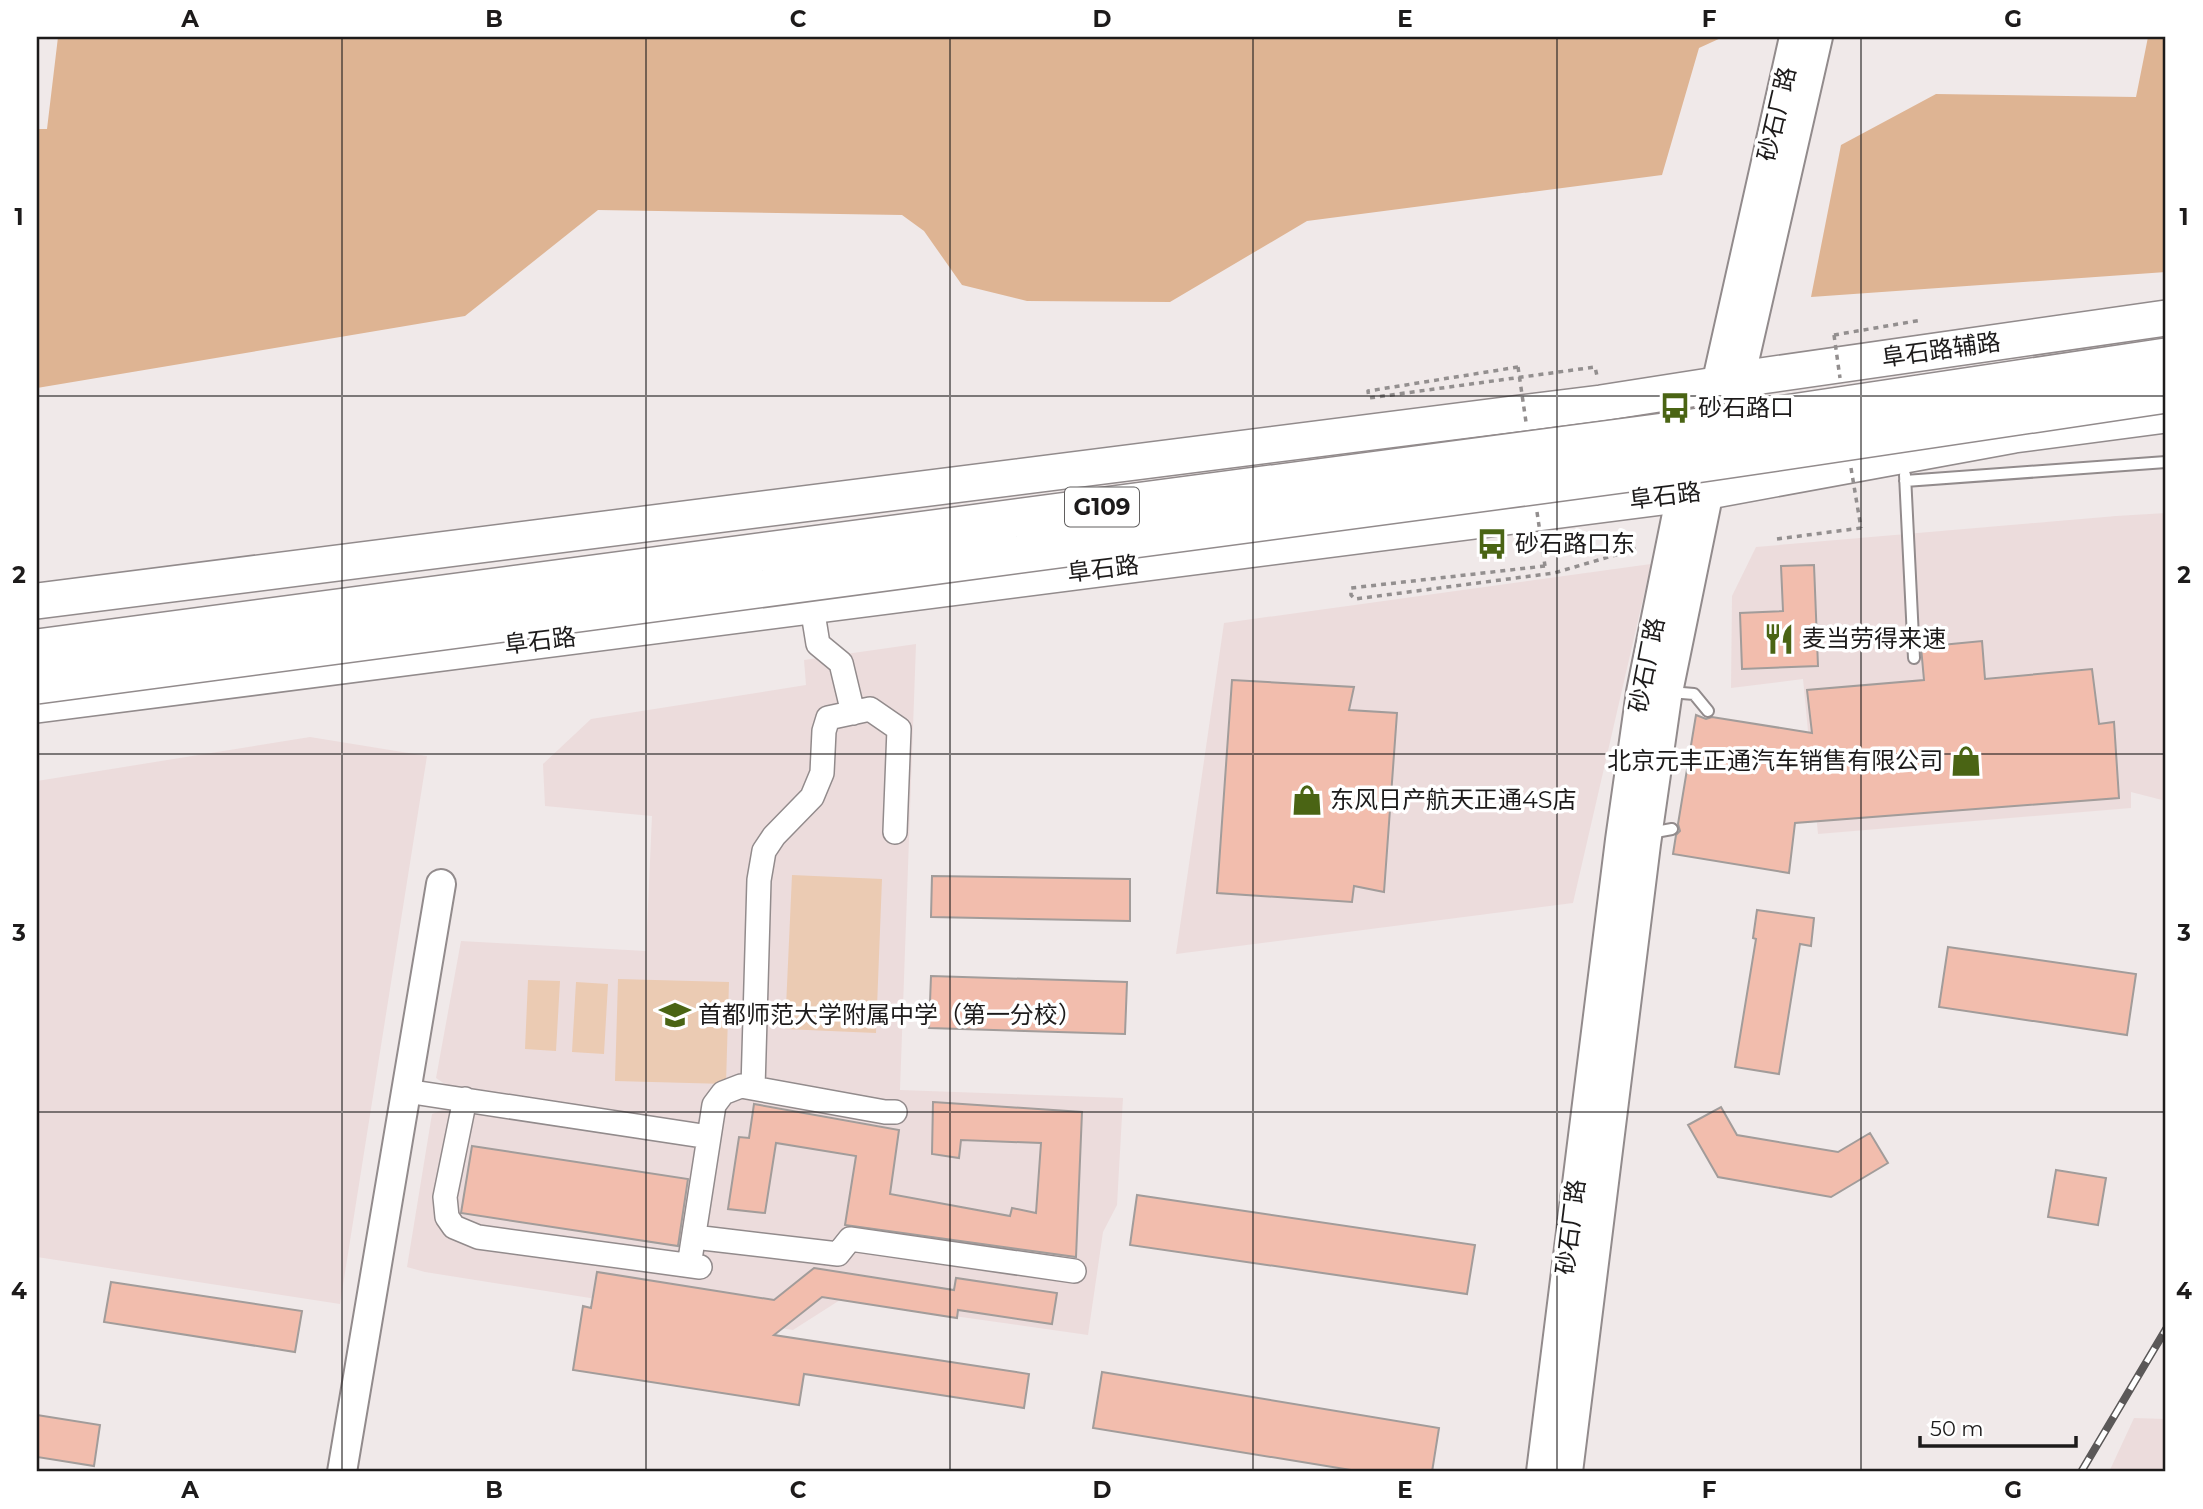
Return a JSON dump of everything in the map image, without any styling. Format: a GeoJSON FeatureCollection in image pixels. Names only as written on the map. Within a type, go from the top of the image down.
{"type":"FeatureCollection","features":[{"type":"Feature","properties":{"kind":"highway","name":"G109"},"geometry":{"type":"LineString","coordinates":[[37,649],[1665,432],[2166,357]]}},
{"type":"Feature","properties":{"kind":"highway","name":"阜石路"},"geometry":{"type":"LineString","coordinates":[[37,685],[1689,465],[2166,394]]}},
{"type":"Feature","properties":{"kind":"main road","name":"阜石路辅路"},"geometry":{"type":"LineString","coordinates":[[1728,382],[2166,318]]}},
{"type":"Feature","properties":{"kind":"main road"},"geometry":{"type":"LineString","coordinates":[[37,601],[1601,403],[1728,382]]}},
{"type":"Feature","properties":{"kind":"main road","name":"阜石路"},"geometry":{"type":"LineString","coordinates":[[37,705],[1904,468],[2014,435],[2166,415]]}},
{"type":"Feature","properties":{"kind":"street","name":"砂石厂路"},"geometry":{"type":"LineString","coordinates":[[1728,382],[1794,37]]}},
{"type":"Feature","properties":{"kind":"street","name":"砂石厂路"},"geometry":{"type":"LineString","coordinates":[[1541,1472],[1625,800],[1641,692],[1728,382],[1818,37]]}},
{"type":"Feature","properties":{"kind":"street","name":"砂石厂路"},"geometry":{"type":"LineString","coordinates":[[1567,1472],[1660,832],[1668,692],[1695,493]]}},
{"type":"Feature","properties":{"kind":"street"},"geometry":{"type":"LineString","coordinates":[[812,607],[818,644],[841,663],[853,713]]}},
{"type":"Feature","properties":{"kind":"street"},"geometry":{"type":"LineString","coordinates":[[753,1088],[759,880],[764,851],[774,836],[812,797],[822,773],[824,731],[828,718],[870,709],[900,729],[895,832]]}},
{"type":"Feature","properties":{"kind":"street"},"geometry":{"type":"LineString","coordinates":[[342,1472],[441,884]]}},
{"type":"Feature","properties":{"kind":"street"},"geometry":{"type":"LineString","coordinates":[[465,1099],[445,1197],[447,1217],[454,1227],[478,1237],[695,1266],[694,1237],[714,1105],[723,1093],[741,1086],[895,1112]]}},
{"type":"Feature","properties":{"kind":"street"},"geometry":{"type":"LineString","coordinates":[[406,1091],[709,1137]]}},
{"type":"Feature","properties":{"kind":"street"},"geometry":{"type":"LineString","coordinates":[[694,1237],[838,1254],[850,1239],[1074,1271]]}},
{"type":"Feature","properties":{"kind":"lane"},"geometry":{"type":"LineString","coordinates":[[1914,658],[1904,468],[2166,462]]}},
{"type":"Feature","properties":{"kind":"lane"},"geometry":{"type":"LineString","coordinates":[[1668,692],[1694,694],[1708,711]]}},
{"type":"Feature","properties":{"kind":"path"},"geometry":{"type":"LineString","coordinates":[[1841,381],[1834,335],[1922,320]]}},
{"type":"Feature","properties":{"kind":"path"},"geometry":{"type":"LineString","coordinates":[[1526,424],[1518,367],[1368,391],[1369,398],[1595,367]]}},
{"type":"Feature","properties":{"kind":"path"},"geometry":{"type":"LineString","coordinates":[[1777,539],[1861,528],[1851,467],[1839,469]]}},
{"type":"Feature","properties":{"kind":"path"},"geometry":{"type":"LineString","coordinates":[[1537,512],[1545,566],[1351,588],[1351,595],[1355,599],[1554,573],[1636,549]]}},
{"type":"Feature","properties":{"kind":"shaded area"},"geometry":{"type":"Polygon","coordinates":[[[58,37],[1723,37],[1699,48],[1662,175],[1307,221],[1170,302],[1027,301],[962,285],[924,231],[902,215],[598,210],[465,316],[37,388],[37,129],[47,129],[58,37]]]}},
{"type":"Feature","properties":{"kind":"shaded area"},"geometry":{"type":"Polygon","coordinates":[[[2148,37],[2166,37],[2166,272],[1811,297],[1841,145],[1936,94],[2136,97],[2148,37]]]}},
{"type":"Feature","properties":{"kind":"shaded area"},"geometry":{"type":"Polygon","coordinates":[[[2166,513],[2166,801],[2131,792],[2131,808],[1818,834],[1803,679],[1731,688],[1732,596],[1756,547],[2166,513]]]}},
{"type":"Feature","properties":{"kind":"shaded area"},"geometry":{"type":"Polygon","coordinates":[[[1651,564],[1573,903],[1176,954],[1224,623],[1651,564]]]}},
{"type":"Feature","properties":{"kind":"shaded area","name":"首都师范大学附属中学（第一分校）"},"geometry":{"type":"Polygon","coordinates":[[[916,644],[900,1090],[1123,1098],[1117,1205],[1103,1232],[1088,1335],[840,1300],[793,1330],[407,1267],[432,1114],[448,1108],[451,1088],[436,1078],[461,941],[646,951],[652,816],[545,806],[543,764],[591,719],[806,685],[804,660],[916,644]]]}},
{"type":"Feature","properties":{"kind":"shaded area"},"geometry":{"type":"Polygon","coordinates":[[[310,737],[427,756],[340,1304],[37,1257],[37,781],[310,737]]]}},
{"type":"Feature","properties":{"kind":"shaded area"},"geometry":{"type":"Polygon","coordinates":[[[792,875],[882,879],[876,1033],[785,1029],[792,875]]]}},
{"type":"Feature","properties":{"kind":"shaded area"},"geometry":{"type":"Polygon","coordinates":[[[618,979],[729,982],[726,1084],[615,1081],[618,979]]]}},
{"type":"Feature","properties":{"kind":"shaded area"},"geometry":{"type":"Polygon","coordinates":[[[528,980],[560,981],[556,1051],[525,1049],[528,980]]]}},
{"type":"Feature","properties":{"kind":"shaded area"},"geometry":{"type":"Polygon","coordinates":[[[576,982],[608,984],[604,1054],[572,1052],[576,982]]]}},
{"type":"Feature","properties":{"kind":"shaded area"},"geometry":{"type":"Polygon","coordinates":[[[2134,1418],[2166,1419],[2166,1472],[2109,1472],[2134,1418]]]}},
{"type":"Feature","properties":{"kind":"building","name":"麦当劳得来速"},"geometry":{"type":"Polygon","coordinates":[[[1814,565],[1818,666],[1742,669],[1740,613],[1783,611],[1781,566],[1814,565]]]}},
{"type":"Feature","properties":{"kind":"building","name":"北京元丰正通汽车销售有限公司"},"geometry":{"type":"Polygon","coordinates":[[[1982,641],[1985,679],[2092,669],[2099,724],[2114,722],[2119,798],[1795,823],[1789,873],[1673,854],[1676,835],[1680,831],[1678,824],[1696,715],[1706,719],[1712,717],[1812,733],[1807,690],[1924,680],[1921,647],[1982,641]]]}},
{"type":"Feature","properties":{"kind":"building","name":"东风日产航天正通4S店"},"geometry":{"type":"Polygon","coordinates":[[[1232,680],[1354,687],[1349,710],[1397,713],[1384,892],[1354,886],[1352,902],[1217,893],[1232,680]]]}},
{"type":"Feature","properties":{"kind":"building"},"geometry":{"type":"Polygon","coordinates":[[[932,876],[1130,879],[1130,921],[931,917],[932,876]]]}},
{"type":"Feature","properties":{"kind":"building"},"geometry":{"type":"Polygon","coordinates":[[[1757,910],[1814,918],[1811,946],[1800,944],[1779,1074],[1735,1067],[1756,939],[1753,938],[1757,910]]]}},
{"type":"Feature","properties":{"kind":"building"},"geometry":{"type":"Polygon","coordinates":[[[1948,947],[2136,974],[2127,1035],[1939,1007],[1948,947]]]}},
{"type":"Feature","properties":{"kind":"building"},"geometry":{"type":"Polygon","coordinates":[[[931,976],[1127,982],[1125,1034],[929,1028],[931,976]]]}},
{"type":"Feature","properties":{"kind":"building"},"geometry":{"type":"Polygon","coordinates":[[[933,1102],[1082,1112],[1076,1257],[845,1225],[856,1156],[776,1143],[765,1213],[728,1209],[739,1137],[749,1138],[754,1104],[899,1130],[890,1194],[1010,1216],[1012,1208],[1036,1213],[1041,1143],[961,1140],[959,1158],[932,1154],[933,1102]]]}},
{"type":"Feature","properties":{"kind":"building"},"geometry":{"type":"Polygon","coordinates":[[[1721,1107],[1737,1135],[1838,1152],[1870,1133],[1888,1163],[1831,1197],[1718,1177],[1688,1125],[1721,1107]]]}},
{"type":"Feature","properties":{"kind":"building"},"geometry":{"type":"Polygon","coordinates":[[[472,1146],[688,1179],[678,1246],[461,1213],[472,1146]]]}},
{"type":"Feature","properties":{"kind":"building"},"geometry":{"type":"Polygon","coordinates":[[[2056,1170],[2106,1178],[2098,1225],[2048,1217],[2056,1170]]]}},
{"type":"Feature","properties":{"kind":"building"},"geometry":{"type":"Polygon","coordinates":[[[1137,1195],[1475,1245],[1467,1294],[1130,1245],[1137,1195]]]}},
{"type":"Feature","properties":{"kind":"building"},"geometry":{"type":"Polygon","coordinates":[[[814,1268],[954,1290],[956,1278],[1057,1293],[1052,1324],[958,1310],[957,1318],[822,1297],[774,1335],[1029,1374],[1024,1408],[804,1374],[799,1405],[573,1370],[583,1306],[591,1308],[597,1272],[774,1300],[814,1268]]]}},
{"type":"Feature","properties":{"kind":"building"},"geometry":{"type":"Polygon","coordinates":[[[111,1282],[302,1311],[295,1352],[104,1322],[111,1282]]]}},
{"type":"Feature","properties":{"kind":"building"},"geometry":{"type":"Polygon","coordinates":[[[1102,1372],[1439,1428],[1432,1472],[1363,1472],[1093,1428],[1102,1372]]]}},
{"type":"Feature","properties":{"kind":"building"},"geometry":{"type":"Polygon","coordinates":[[[37,1415],[100,1425],[94,1466],[37,1457],[37,1415]]]}},
{"type":"Feature","properties":{"kind":"railway"},"geometry":{"type":"LineString","coordinates":[[2081,1472],[2166,1329]]}},
{"type":"Feature","properties":{"kind":"place","name":"砂石路口"},"geometry":{"type":"Point","coordinates":[1675,408]}},
{"type":"Feature","properties":{"kind":"place","name":"砂石路口东"},"geometry":{"type":"Point","coordinates":[1492,544]}},
{"type":"Feature","properties":{"kind":"place","name":"麦当劳得来速"},"geometry":{"type":"Point","coordinates":[1779,639]}},
{"type":"Feature","properties":{"kind":"place","name":"北京元丰正通汽车销售有限公司"},"geometry":{"type":"Point","coordinates":[1966,761]}},
{"type":"Feature","properties":{"kind":"place","name":"东风日产航天正通4S店"},"geometry":{"type":"Point","coordinates":[1307,800]}},
{"type":"Feature","properties":{"kind":"place","name":"首都师范大学附属中学（第一分校）"},"geometry":{"type":"Point","coordinates":[675,1015]}}]}
